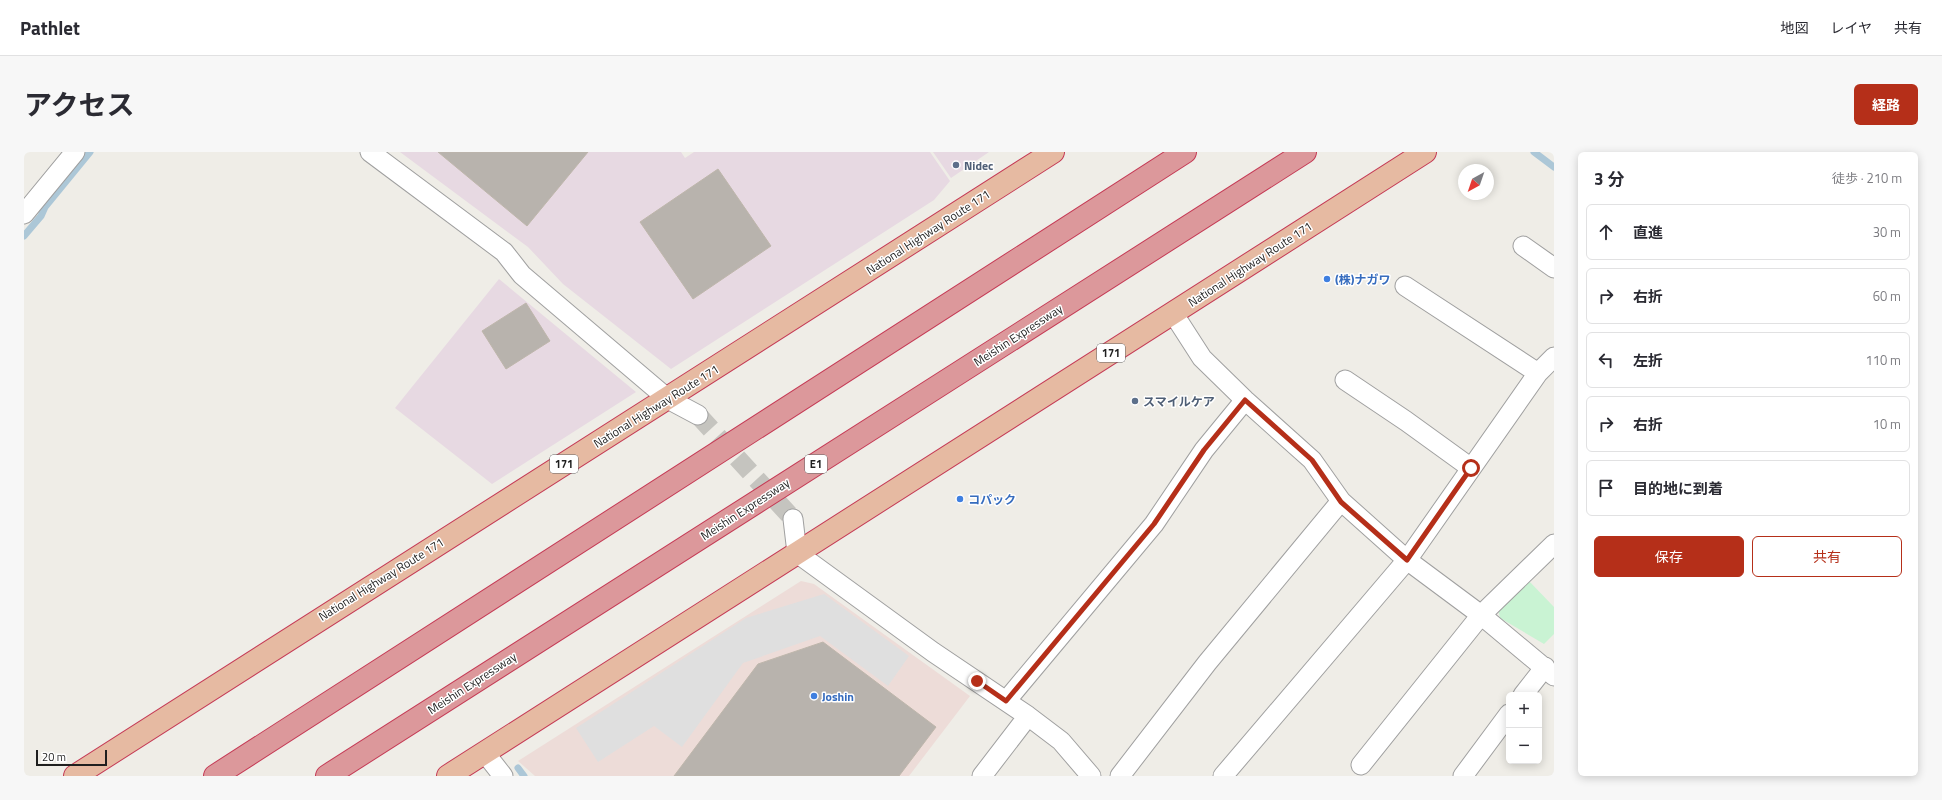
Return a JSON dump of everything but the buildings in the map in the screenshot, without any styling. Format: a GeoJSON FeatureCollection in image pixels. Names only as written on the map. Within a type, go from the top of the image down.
{"type":"FeatureCollection","features":[{"type":"Feature","properties":{"kind":"highway","name":"National Highway Route 171"},"geometry":{"type":"LineString","coordinates":[[75,776],[302,629],[668,399],[1053,152]]}},
{"type":"Feature","properties":{"kind":"highway"},"geometry":{"type":"LineString","coordinates":[[215,776],[1185,152]]}},
{"type":"Feature","properties":{"kind":"highway","name":"Meishin Expressway"},"geometry":{"type":"LineString","coordinates":[[327,776],[1305,152]]}},
{"type":"Feature","properties":{"kind":"highway","name":"National Highway Route 171"},"geometry":{"type":"LineString","coordinates":[[448,776],[1424,152]]}},
{"type":"Feature","properties":{"kind":"street"},"geometry":{"type":"LineString","coordinates":[[24,214],[75,152]]}},
{"type":"Feature","properties":{"kind":"street"},"geometry":{"type":"LineString","coordinates":[[370,152],[504,252],[522,275],[668,399],[698,415]]}},
{"type":"Feature","properties":{"kind":"street"},"geometry":{"type":"LineString","coordinates":[[1524,246],[1554,268]]}},
{"type":"Feature","properties":{"kind":"street"},"geometry":{"type":"LineString","coordinates":[[1405,286],[1538,373]]}},
{"type":"Feature","properties":{"kind":"street"},"geometry":{"type":"LineString","coordinates":[[1173,313],[1202,358],[1245,400],[1312,460],[1341,502],[1407,560],[1481,616],[1549,671],[1526,692]]}},
{"type":"Feature","properties":{"kind":"street"},"geometry":{"type":"LineString","coordinates":[[1223,776],[1407,560],[1538,373],[1554,357]]}},
{"type":"Feature","properties":{"kind":"street"},"geometry":{"type":"LineString","coordinates":[[1345,380],[1406,421],[1471,468]]}},
{"type":"Feature","properties":{"kind":"street"},"geometry":{"type":"LineString","coordinates":[[1006,701],[1154,524],[1204,450],[1245,400]]}},
{"type":"Feature","properties":{"kind":"street"},"geometry":{"type":"LineString","coordinates":[[1120,776],[1207,663],[1341,502]]}},
{"type":"Feature","properties":{"kind":"street"},"geometry":{"type":"LineString","coordinates":[[792,519],[797,553],[933,652],[1028,716],[1061,741],[1091,776]]}},
{"type":"Feature","properties":{"kind":"street"},"geometry":{"type":"LineString","coordinates":[[1361,765],[1481,616],[1554,544]]}},
{"type":"Feature","properties":{"kind":"street"},"geometry":{"type":"LineString","coordinates":[[982,776],[1028,716]]}},
{"type":"Feature","properties":{"kind":"street"},"geometry":{"type":"LineString","coordinates":[[1462,776],[1506,718]]}},
{"type":"Feature","properties":{"kind":"street"},"geometry":{"type":"LineString","coordinates":[[485,753],[503,776]]}},
{"type":"Feature","properties":{"kind":"shaded area"},"geometry":{"type":"Polygon","coordinates":[[[400,152],[681,152],[685,158],[694,152],[930,152],[950,181],[934,200],[671,369],[563,284],[528,247],[400,152]]]}},
{"type":"Feature","properties":{"kind":"shaded area","name":"Nidec"},"geometry":{"type":"Polygon","coordinates":[[[933,152],[989,152],[951,178],[933,152]]]}},
{"type":"Feature","properties":{"kind":"shaded area"},"geometry":{"type":"Polygon","coordinates":[[[499,279],[636,392],[492,484],[395,408],[499,279]]]}},
{"type":"Feature","properties":{"kind":"shaded area"},"geometry":{"type":"Polygon","coordinates":[[[801,581],[814,584],[970,696],[909,776],[535,776],[518,761],[801,581]]]}},
{"type":"Feature","properties":{"kind":"shaded area"},"geometry":{"type":"Polygon","coordinates":[[[824,594],[909,656],[888,686],[820,636],[743,663],[682,747],[654,726],[598,762],[576,728],[746,618],[824,594]]]}},
{"type":"Feature","properties":{"kind":"green space"},"geometry":{"type":"Polygon","coordinates":[[[1528,580],[1554,607],[1554,634],[1544,644],[1500,618],[1498,609],[1528,580]]]}},
{"type":"Feature","properties":{"kind":"waterway"},"geometry":{"type":"LineString","coordinates":[[24,236],[41,216],[45,207],[90,152]]}},
{"type":"Feature","properties":{"kind":"waterway"},"geometry":{"type":"LineString","coordinates":[[1534,152],[1554,167]]}},
{"type":"Feature","properties":{"kind":"waterway"},"geometry":{"type":"LineString","coordinates":[[518,768],[524,776]]}},
{"type":"Feature","properties":{"kind":"tunnel"},"geometry":{"type":"LineString","coordinates":[[698,415],[793,519]]}},
{"type":"Feature","properties":{"kind":"place","name":"Nidec"},"geometry":{"type":"Point","coordinates":[956,165]}},
{"type":"Feature","properties":{"kind":"place","name":"(株)ナガワ"},"geometry":{"type":"Point","coordinates":[1327,279]}},
{"type":"Feature","properties":{"kind":"place","name":"スマイルケア"},"geometry":{"type":"Point","coordinates":[1135,401]}},
{"type":"Feature","properties":{"kind":"place","name":"コパック"},"geometry":{"type":"Point","coordinates":[960,499]}},
{"type":"Feature","properties":{"kind":"place","name":"Joshin"},"geometry":{"type":"Point","coordinates":[814,696]}},
{"type":"Feature","properties":{"kind":"route"},"geometry":{"type":"LineString","coordinates":[[977,681],[1006,701],[1154,524],[1204,450],[1245,400],[1312,460],[1341,502],[1407,560],[1471,468]]}}]}
